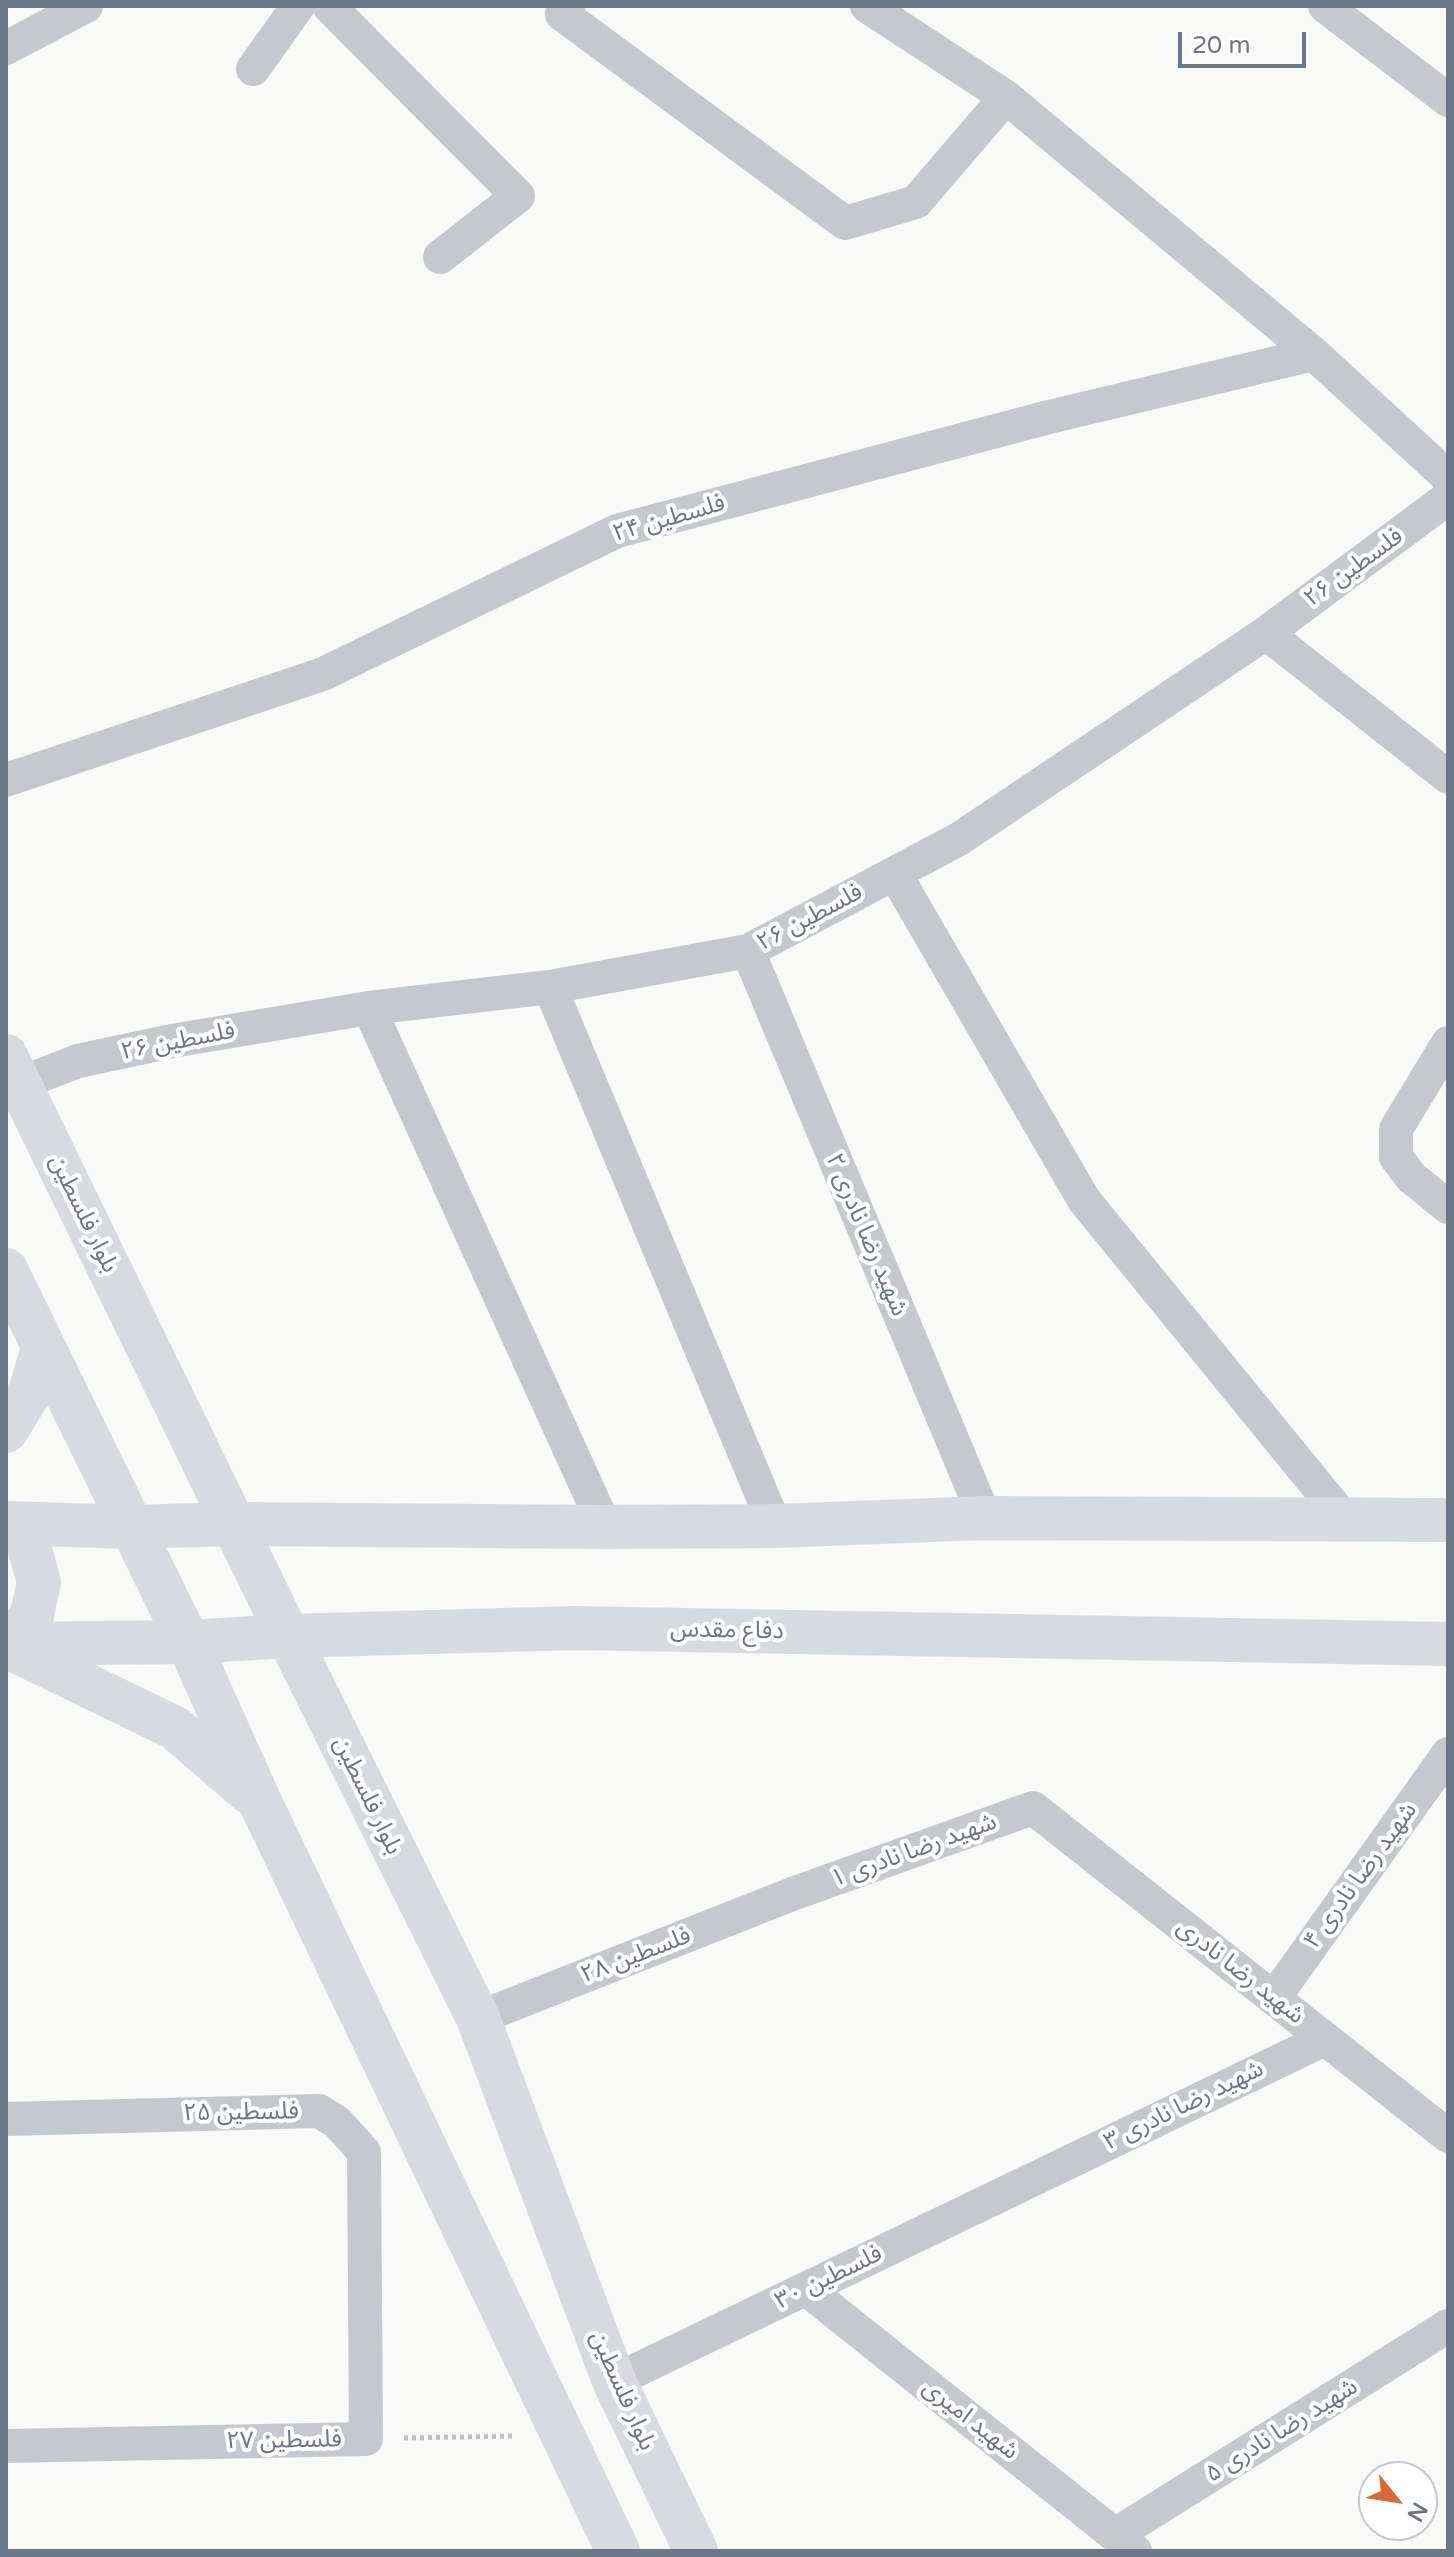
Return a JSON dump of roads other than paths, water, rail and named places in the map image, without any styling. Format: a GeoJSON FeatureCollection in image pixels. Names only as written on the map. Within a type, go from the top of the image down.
{"type":"FeatureCollection","features":[{"type":"Feature","properties":{"kind":"main road","name":"بلوار فلسطین"},"geometry":{"type":"LineString","coordinates":[[12,1070],[478,2018],[614,2381],[696,2551]]}},
{"type":"Feature","properties":{"kind":"main road"},"geometry":{"type":"LineString","coordinates":[[6,1270],[188,1642],[260,1802],[618,2551]]}},
{"type":"Feature","properties":{"kind":"main road"},"geometry":{"type":"LineString","coordinates":[[6,1431],[30,1392],[43,1348]]}},
{"type":"Feature","properties":{"kind":"main road"},"geometry":{"type":"LineString","coordinates":[[6,1523],[131,1527],[235,1524],[605,1527],[775,1526],[985,1518],[1448,1520]]}},
{"type":"Feature","properties":{"kind":"main road"},"geometry":{"type":"LineString","coordinates":[[6,1531],[27,1539],[39,1582],[31,1619],[6,1644],[175,1728],[260,1802]]}},
{"type":"Feature","properties":{"kind":"main road","name":"دفاع مقدس"},"geometry":{"type":"LineString","coordinates":[[6,1644],[188,1642],[576,1628],[1448,1644]]}},
{"type":"Feature","properties":{"kind":"street"},"geometry":{"type":"LineString","coordinates":[[6,48],[86,6]]}},
{"type":"Feature","properties":{"kind":"street"},"geometry":{"type":"LineString","coordinates":[[253,69],[298,6]]}},
{"type":"Feature","properties":{"kind":"street"},"geometry":{"type":"LineString","coordinates":[[329,6],[518,196],[440,257]]}},
{"type":"Feature","properties":{"kind":"street"},"geometry":{"type":"LineString","coordinates":[[568,6],[562,14],[845,223],[916,202],[1006,97]]}},
{"type":"Feature","properties":{"kind":"street"},"geometry":{"type":"LineString","coordinates":[[867,6],[1006,97],[1314,354],[1448,477]]}},
{"type":"Feature","properties":{"kind":"street"},"geometry":{"type":"LineString","coordinates":[[1325,6],[1448,100]]}},
{"type":"Feature","properties":{"kind":"street","name":"فلسطین ۲۴"},"geometry":{"type":"LineString","coordinates":[[6,780],[323,674],[617,531],[1049,417],[1314,354]]}},
{"type":"Feature","properties":{"kind":"street","name":"فلسطین ۲۶"},"geometry":{"type":"LineString","coordinates":[[12,1070],[78,1061],[172,1041],[369,1008],[550,987],[748,951],[959,839],[1266,633],[1448,498]]}},
{"type":"Feature","properties":{"kind":"street"},"geometry":{"type":"LineString","coordinates":[[1266,633],[1448,777]]}},
{"type":"Feature","properties":{"kind":"street"},"geometry":{"type":"LineString","coordinates":[[895,874],[1084,1200],[1346,1521]]}},
{"type":"Feature","properties":{"kind":"street","name":"شهید رضا نادری ۲"},"geometry":{"type":"LineString","coordinates":[[748,951],[985,1518]]}},
{"type":"Feature","properties":{"kind":"street"},"geometry":{"type":"LineString","coordinates":[[550,987],[775,1526]]}},
{"type":"Feature","properties":{"kind":"street"},"geometry":{"type":"LineString","coordinates":[[369,1008],[605,1527]]}},
{"type":"Feature","properties":{"kind":"street"},"geometry":{"type":"LineString","coordinates":[[1448,1043],[1396,1129],[1396,1157],[1411,1177],[1448,1207]]}},
{"type":"Feature","properties":{"kind":"street","name":"شهید رضا نادری ۴"},"geometry":{"type":"LineString","coordinates":[[1274,1998],[1448,1754]]}},
{"type":"Feature","properties":{"kind":"street","name":"شهید رضا نادری"},"geometry":{"type":"LineString","coordinates":[[1033,1808],[1448,2136]]}},
{"type":"Feature","properties":{"kind":"street","name":"شهید رضا نادری ۱"},"geometry":{"type":"LineString","coordinates":[[795,1893],[1033,1808]]}},
{"type":"Feature","properties":{"kind":"street","name":"فلسطین ۲۸"},"geometry":{"type":"LineString","coordinates":[[478,2018],[795,1893]]}},
{"type":"Feature","properties":{"kind":"street","name":"شهید رضا نادری ۳"},"geometry":{"type":"LineString","coordinates":[[1043,2174],[1325,2039]]}},
{"type":"Feature","properties":{"kind":"street","name":"فلسطین ۲۵"},"geometry":{"type":"LineString","coordinates":[[6,2119],[319,2111],[337,2122],[364,2152],[366,2439]]}},
{"type":"Feature","properties":{"kind":"street","name":"فلسطین ۳۰"},"geometry":{"type":"LineString","coordinates":[[614,2381],[1043,2174]]}},
{"type":"Feature","properties":{"kind":"street","name":"شهید امیری"},"geometry":{"type":"LineString","coordinates":[[806,2289],[1125,2543]]}},
{"type":"Feature","properties":{"kind":"street","name":"شهید رضا نادری ۵"},"geometry":{"type":"LineString","coordinates":[[1125,2543],[1448,2326]]}},
{"type":"Feature","properties":{"kind":"street","name":"فلسطین ۲۷"},"geometry":{"type":"LineString","coordinates":[[6,2446],[366,2439]]}}]}
